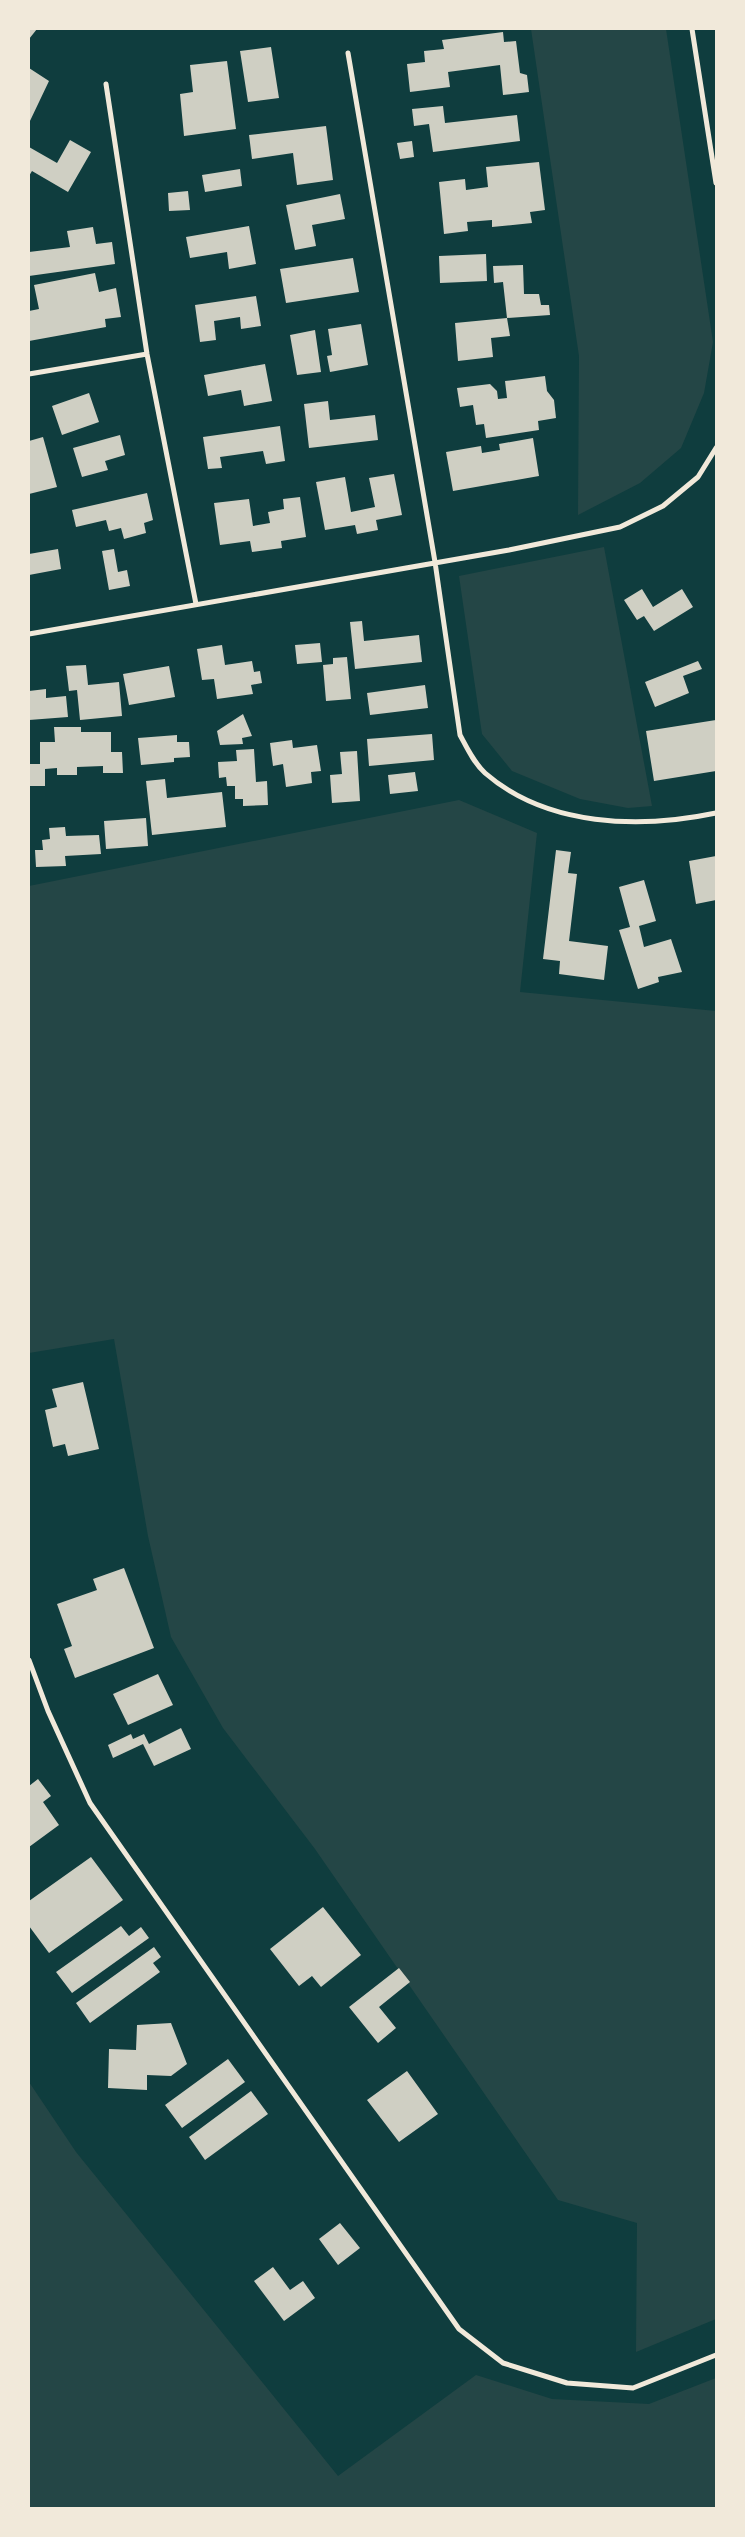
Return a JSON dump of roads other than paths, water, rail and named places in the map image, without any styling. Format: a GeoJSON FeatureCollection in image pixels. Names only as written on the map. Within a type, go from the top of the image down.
{"type":"FeatureCollection","features":[{"type":"Feature","properties":{"kind":"street"},"geometry":{"type":"LineString","coordinates":[[692,29],[716,183]]}},
{"type":"Feature","properties":{"kind":"street"},"geometry":{"type":"LineString","coordinates":[[348,53],[435,562],[460,735],[470,755],[485,772],[516,794],[567,815],[638,824],[716,813]]}},
{"type":"Feature","properties":{"kind":"street"},"geometry":{"type":"LineString","coordinates":[[106,84],[147,354],[196,604]]}},
{"type":"Feature","properties":{"kind":"street"},"geometry":{"type":"LineString","coordinates":[[29,374],[147,354]]}},
{"type":"Feature","properties":{"kind":"street"},"geometry":{"type":"LineString","coordinates":[[29,634],[509,550],[620,526],[663,506],[698,477],[716,448]]}},
{"type":"Feature","properties":{"kind":"street"},"geometry":{"type":"LineString","coordinates":[[29,1660],[48,1711],[90,1803],[459,2329],[503,2363],[568,2383],[634,2388],[716,2355]]}}]}
